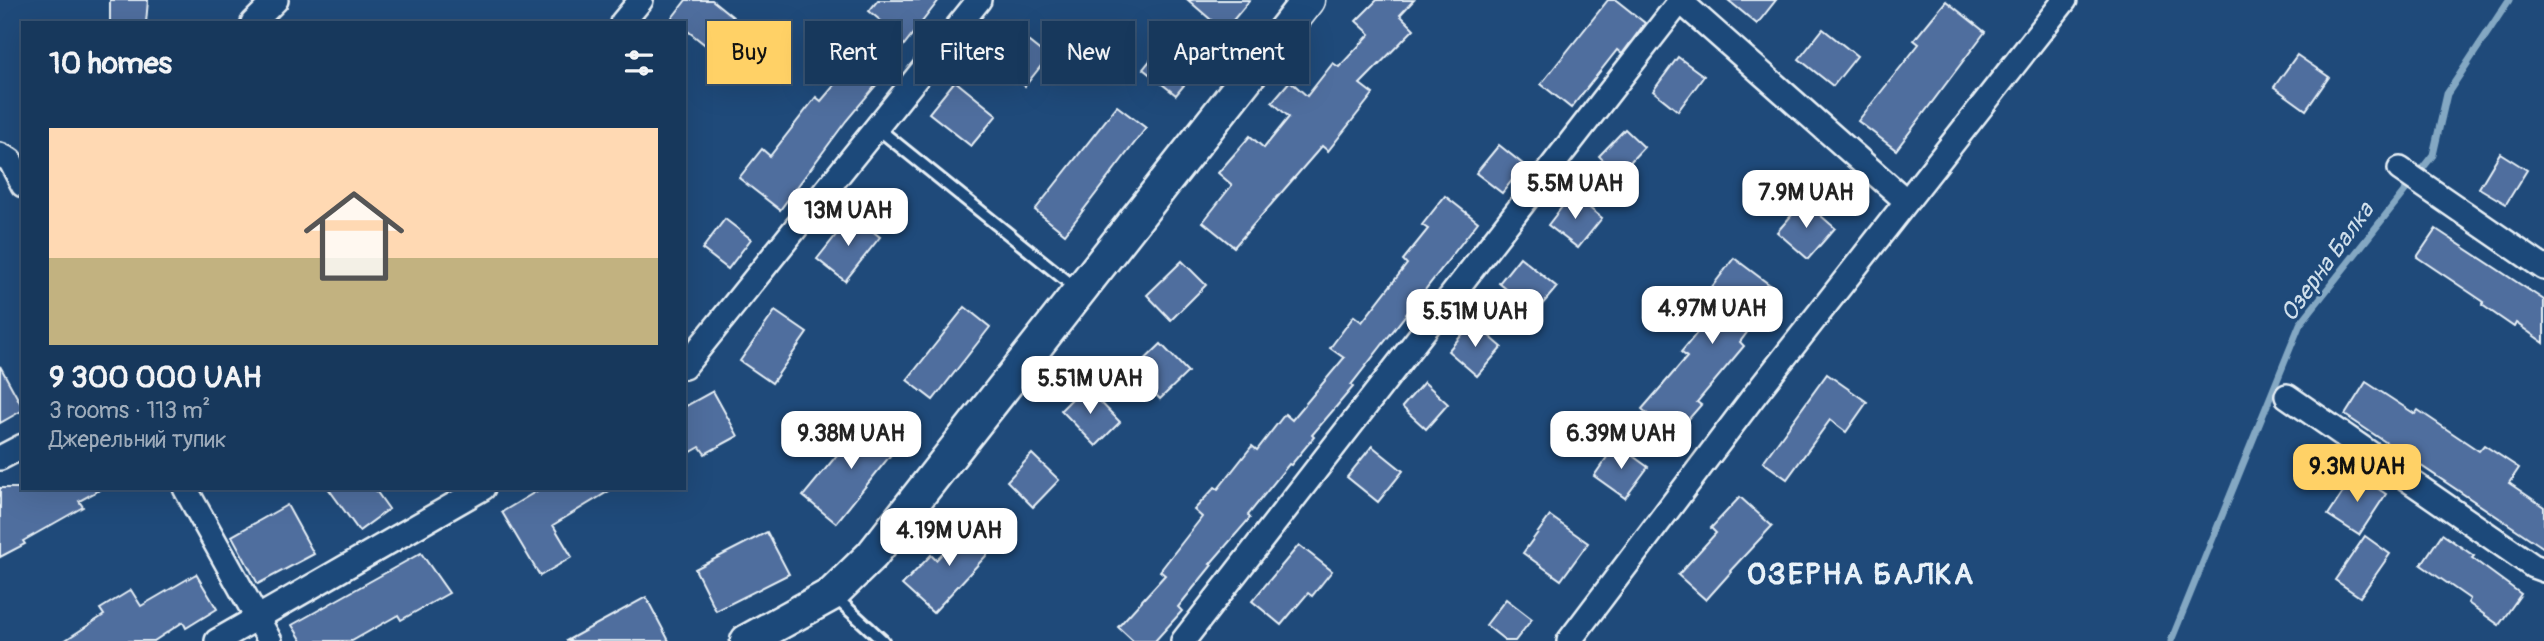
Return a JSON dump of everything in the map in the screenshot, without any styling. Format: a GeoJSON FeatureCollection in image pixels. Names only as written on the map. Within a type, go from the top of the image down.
{"type":"FeatureCollection","features":[{"type":"Feature","properties":{"kind":"street"},"geometry":{"type":"LineString","coordinates":[[255,21],[276,0]]}},
{"type":"Feature","properties":{"kind":"street"},"geometry":{"type":"LineString","coordinates":[[624,21],[641,0]]}},
{"type":"Feature","properties":{"kind":"street"},"geometry":{"type":"LineString","coordinates":[[686,364],[979,0]]}},
{"type":"Feature","properties":{"kind":"street"},"geometry":{"type":"LineString","coordinates":[[747,641],[832,594],[872,555],[1308,0]]}},
{"type":"Feature","properties":{"kind":"street"},"geometry":{"type":"LineString","coordinates":[[1183,641],[1680,0],[1905,200]]}},
{"type":"Feature","properties":{"kind":"street"},"geometry":{"type":"LineString","coordinates":[[1569,641],[1905,200],[2065,0]]}},
{"type":"Feature","properties":{"kind":"street"},"geometry":{"type":"LineString","coordinates":[[8,158],[21,181]]}},
{"type":"Feature","properties":{"kind":"street"},"geometry":{"type":"LineString","coordinates":[[2400,169],[2544,268]]}},
{"type":"Feature","properties":{"kind":"street"},"geometry":{"type":"LineString","coordinates":[[2287,396],[2533,566],[2544,570]]}},
{"type":"Feature","properties":{"kind":"street"},"geometry":{"type":"LineString","coordinates":[[0,458],[21,447]]}},
{"type":"Feature","properties":{"kind":"street"},"geometry":{"type":"LineString","coordinates":[[186,490],[270,641]]}},
{"type":"Feature","properties":{"kind":"street"},"geometry":{"type":"LineString","coordinates":[[216,641],[480,490]]}},
{"type":"Feature","properties":{"kind":"lane"},"geometry":{"type":"LineString","coordinates":[[876,127],[1080,292]]}},
{"type":"Feature","properties":{"kind":"lane"},"geometry":{"type":"LineString","coordinates":[[832,594],[883,641]]}},
{"type":"Feature","properties":{"kind":"building"},"geometry":{"type":"Polygon","coordinates":[[[110,0],[148,0],[146,21],[110,21],[110,0]]]}},
{"type":"Feature","properties":{"kind":"building"},"geometry":{"type":"Polygon","coordinates":[[[686,0],[712,0],[733,17],[730,21],[707,21],[707,46],[686,30],[686,21],[676,21],[672,18],[686,0]]]}},
{"type":"Feature","properties":{"kind":"building"},"geometry":{"type":"Polygon","coordinates":[[[878,0],[939,0],[923,21],[915,21],[915,31],[901,49],[901,21],[881,21],[869,11],[878,0]]]}},
{"type":"Feature","properties":{"kind":"building"},"geometry":{"type":"Polygon","coordinates":[[[1188,0],[1250,0],[1232,21],[1212,21],[1188,0]]]}},
{"type":"Feature","properties":{"kind":"building"},"geometry":{"type":"Polygon","coordinates":[[[1377,0],[1414,0],[1400,15],[1414,29],[1360,84],[1373,94],[1328,151],[1322,146],[1234,247],[1203,222],[1232,185],[1218,173],[1250,136],[1264,148],[1289,117],[1272,102],[1287,84],[1293,84],[1307,96],[1333,63],[1339,67],[1370,34],[1356,21],[1377,0]]]}},
{"type":"Feature","properties":{"kind":"building"},"geometry":{"type":"Polygon","coordinates":[[[1608,0],[1616,0],[1645,23],[1622,54],[1617,50],[1571,108],[1541,84],[1608,0]]]}},
{"type":"Feature","properties":{"kind":"building"},"geometry":{"type":"Polygon","coordinates":[[[1728,0],[1776,0],[1757,24],[1728,0]]]}},
{"type":"Feature","properties":{"kind":"building"},"geometry":{"type":"Polygon","coordinates":[[[1946,1],[1985,32],[1896,150],[1858,121],[1919,44],[1914,40],[1946,1]]]}},
{"type":"Feature","properties":{"kind":"building"},"geometry":{"type":"Polygon","coordinates":[[[1823,29],[1857,56],[1833,86],[1799,59],[1823,29]]]}},
{"type":"Feature","properties":{"kind":"building"},"geometry":{"type":"Polygon","coordinates":[[[1028,41],[1042,52],[1042,65],[1028,82],[1028,41]]]}},
{"type":"Feature","properties":{"kind":"building"},"geometry":{"type":"Polygon","coordinates":[[[2297,55],[2329,77],[2306,110],[2274,87],[2297,55]]]}},
{"type":"Feature","properties":{"kind":"building"},"geometry":{"type":"Polygon","coordinates":[[[1678,57],[1704,76],[1678,111],[1653,91],[1678,57]]]}},
{"type":"Feature","properties":{"kind":"building"},"geometry":{"type":"Polygon","coordinates":[[[1149,62],[1149,74],[1143,69],[1149,62]]]}},
{"type":"Feature","properties":{"kind":"building"},"geometry":{"type":"Polygon","coordinates":[[[836,84],[877,84],[780,210],[739,178],[762,149],[770,156],[816,97],[821,101],[836,84]]]}},
{"type":"Feature","properties":{"kind":"building"},"geometry":{"type":"Polygon","coordinates":[[[953,84],[959,84],[997,115],[971,146],[929,113],[953,84]]]}},
{"type":"Feature","properties":{"kind":"building"},"geometry":{"type":"Polygon","coordinates":[[[1162,84],[1185,84],[1176,95],[1162,84]]]}},
{"type":"Feature","properties":{"kind":"building"},"geometry":{"type":"Polygon","coordinates":[[[1117,106],[1146,128],[1065,234],[1035,210],[1117,106]]]}},
{"type":"Feature","properties":{"kind":"building"},"geometry":{"type":"Polygon","coordinates":[[[1625,129],[1644,147],[1618,175],[1599,156],[1625,129]]]}},
{"type":"Feature","properties":{"kind":"building"},"geometry":{"type":"Polygon","coordinates":[[[1499,145],[1524,165],[1502,193],[1476,173],[1499,145]]]}},
{"type":"Feature","properties":{"kind":"building"},"geometry":{"type":"Polygon","coordinates":[[[2500,153],[2527,170],[2506,204],[2479,188],[2500,153]]]}},
{"type":"Feature","properties":{"kind":"building"},"geometry":{"type":"Polygon","coordinates":[[[1572,194],[1602,218],[1578,248],[1548,225],[1572,194]]]}},
{"type":"Feature","properties":{"kind":"building"},"geometry":{"type":"Polygon","coordinates":[[[1445,196],[1478,222],[1351,385],[1353,387],[1312,435],[1314,437],[1291,465],[1289,464],[1248,515],[1250,518],[1210,564],[1212,565],[1178,607],[1182,611],[1155,641],[1133,641],[1118,627],[1165,575],[1160,571],[1202,517],[1194,510],[1215,487],[1218,489],[1252,446],[1257,450],[1285,414],[1292,420],[1344,358],[1330,348],[1354,316],[1362,322],[1407,264],[1403,260],[1428,229],[1422,225],[1445,196]]]}},
{"type":"Feature","properties":{"kind":"building"},"geometry":{"type":"Polygon","coordinates":[[[1804,201],[1835,228],[1808,259],[1777,232],[1804,201]]]}},
{"type":"Feature","properties":{"kind":"building"},"geometry":{"type":"Polygon","coordinates":[[[852,215],[880,237],[845,281],[817,259],[852,215]]]}},
{"type":"Feature","properties":{"kind":"building"},"geometry":{"type":"Polygon","coordinates":[[[725,219],[751,239],[728,269],[702,249],[725,219]]]}},
{"type":"Feature","properties":{"kind":"building"},"geometry":{"type":"Polygon","coordinates":[[[2436,229],[2544,300],[2544,343],[2516,323],[2514,327],[2482,305],[2484,302],[2417,257],[2436,229]]]}},
{"type":"Feature","properties":{"kind":"building"},"geometry":{"type":"Polygon","coordinates":[[[1520,257],[1557,287],[1535,313],[1499,283],[1520,257]]]}},
{"type":"Feature","properties":{"kind":"building"},"geometry":{"type":"Polygon","coordinates":[[[1734,258],[1778,291],[1740,342],[1744,346],[1697,402],[1701,405],[1673,437],[1642,409],[1687,357],[1681,352],[1722,303],[1708,292],[1734,258]]]}},
{"type":"Feature","properties":{"kind":"building"},"geometry":{"type":"Polygon","coordinates":[[[1182,261],[1206,285],[1171,320],[1147,295],[1182,261]]]}},
{"type":"Feature","properties":{"kind":"building"},"geometry":{"type":"Polygon","coordinates":[[[965,307],[990,327],[933,400],[907,380],[965,307]]]}},
{"type":"Feature","properties":{"kind":"building"},"geometry":{"type":"Polygon","coordinates":[[[775,311],[807,333],[772,383],[740,361],[775,311]]]}},
{"type":"Feature","properties":{"kind":"building"},"geometry":{"type":"Polygon","coordinates":[[[1473,322],[1502,347],[1477,376],[1448,351],[1473,322]]]}},
{"type":"Feature","properties":{"kind":"building"},"geometry":{"type":"Polygon","coordinates":[[[1161,344],[1188,372],[1160,399],[1133,371],[1161,344]]]}},
{"type":"Feature","properties":{"kind":"building"},"geometry":{"type":"Polygon","coordinates":[[[0,366],[21,404],[21,411],[0,423],[0,366]]]}},
{"type":"Feature","properties":{"kind":"building"},"geometry":{"type":"Polygon","coordinates":[[[1827,374],[1867,402],[1846,432],[1830,420],[1787,479],[1763,462],[1827,374]]]}},
{"type":"Feature","properties":{"kind":"building"},"geometry":{"type":"Polygon","coordinates":[[[1424,382],[1448,404],[1426,429],[1402,407],[1424,382]]]}},
{"type":"Feature","properties":{"kind":"building"},"geometry":{"type":"Polygon","coordinates":[[[2366,382],[2415,414],[2418,410],[2479,451],[2484,445],[2519,468],[2509,483],[2544,507],[2544,548],[2345,415],[2366,382]]]}},
{"type":"Feature","properties":{"kind":"building"},"geometry":{"type":"Polygon","coordinates":[[[1085,386],[1120,422],[1096,446],[1061,410],[1085,386]]]}},
{"type":"Feature","properties":{"kind":"building"},"geometry":{"type":"Polygon","coordinates":[[[713,391],[738,436],[705,454],[700,447],[686,455],[686,406],[713,391]]]}},
{"type":"Feature","properties":{"kind":"building"},"geometry":{"type":"Polygon","coordinates":[[[866,420],[898,446],[836,523],[803,496],[866,420]]]}},
{"type":"Feature","properties":{"kind":"building"},"geometry":{"type":"Polygon","coordinates":[[[1616,444],[1648,467],[1625,498],[1594,476],[1616,444]]]}},
{"type":"Feature","properties":{"kind":"building"},"geometry":{"type":"Polygon","coordinates":[[[1372,446],[1403,471],[1378,502],[1347,477],[1372,446]]]}},
{"type":"Feature","properties":{"kind":"building"},"geometry":{"type":"Polygon","coordinates":[[[1032,454],[1059,480],[1033,507],[1007,481],[1032,454]]]}},
{"type":"Feature","properties":{"kind":"building"},"geometry":{"type":"Polygon","coordinates":[[[2355,474],[2386,494],[2359,535],[2328,515],[2355,474]]]}},
{"type":"Feature","properties":{"kind":"building"},"geometry":{"type":"Polygon","coordinates":[[[0,488],[99,490],[79,501],[83,507],[0,557],[0,488]]]}},
{"type":"Feature","properties":{"kind":"building"},"geometry":{"type":"Polygon","coordinates":[[[329,490],[375,490],[389,509],[359,531],[329,490]]]}},
{"type":"Feature","properties":{"kind":"building"},"geometry":{"type":"Polygon","coordinates":[[[539,490],[611,490],[553,525],[572,557],[540,576],[502,512],[539,490]]]}},
{"type":"Feature","properties":{"kind":"building"},"geometry":{"type":"Polygon","coordinates":[[[1740,497],[1772,526],[1706,600],[1678,575],[1716,533],[1711,528],[1740,497]]]}},
{"type":"Feature","properties":{"kind":"building"},"geometry":{"type":"Polygon","coordinates":[[[287,505],[314,554],[258,584],[232,536],[287,505]]]}},
{"type":"Feature","properties":{"kind":"building"},"geometry":{"type":"Polygon","coordinates":[[[1550,516],[1588,543],[1561,580],[1523,553],[1550,516]]]}},
{"type":"Feature","properties":{"kind":"building"},"geometry":{"type":"Polygon","coordinates":[[[972,522],[996,545],[933,613],[902,585],[931,555],[936,560],[972,522]]]}},
{"type":"Feature","properties":{"kind":"building"},"geometry":{"type":"Polygon","coordinates":[[[767,532],[789,574],[716,611],[695,569],[767,532]]]}},
{"type":"Feature","properties":{"kind":"building"},"geometry":{"type":"Polygon","coordinates":[[[2442,534],[2521,594],[2499,625],[2468,603],[2470,599],[2421,565],[2442,534]]]}},
{"type":"Feature","properties":{"kind":"building"},"geometry":{"type":"Polygon","coordinates":[[[2365,536],[2390,554],[2360,597],[2335,580],[2365,536]]]}},
{"type":"Feature","properties":{"kind":"building"},"geometry":{"type":"Polygon","coordinates":[[[1299,545],[1332,571],[1312,596],[1308,593],[1281,625],[1252,601],[1299,545]]]}},
{"type":"Feature","properties":{"kind":"building"},"geometry":{"type":"Polygon","coordinates":[[[421,553],[449,593],[401,620],[398,615],[352,641],[302,641],[292,625],[421,553]]]}},
{"type":"Feature","properties":{"kind":"building"},"geometry":{"type":"Polygon","coordinates":[[[196,574],[217,609],[186,628],[183,622],[154,641],[64,641],[104,615],[100,609],[131,590],[141,606],[196,574]]]}},
{"type":"Feature","properties":{"kind":"building"},"geometry":{"type":"Polygon","coordinates":[[[646,597],[669,641],[566,641],[646,597]]]}},
{"type":"Feature","properties":{"kind":"building"},"geometry":{"type":"Polygon","coordinates":[[[1506,599],[1532,619],[1515,641],[1506,641],[1486,625],[1506,599]]]}},
{"type":"Feature","properties":{"kind":"waterway","name":"Озерна Балка"},"geometry":{"type":"LineString","coordinates":[[2171,641],[2300,324],[2433,155],[2447,94],[2509,0]]}},
{"type":"Feature","properties":{"kind":"district","name":"ОЗЕРНА БАЛКА"},"geometry":{"type":"Point","coordinates":[1861,574]}}]}
